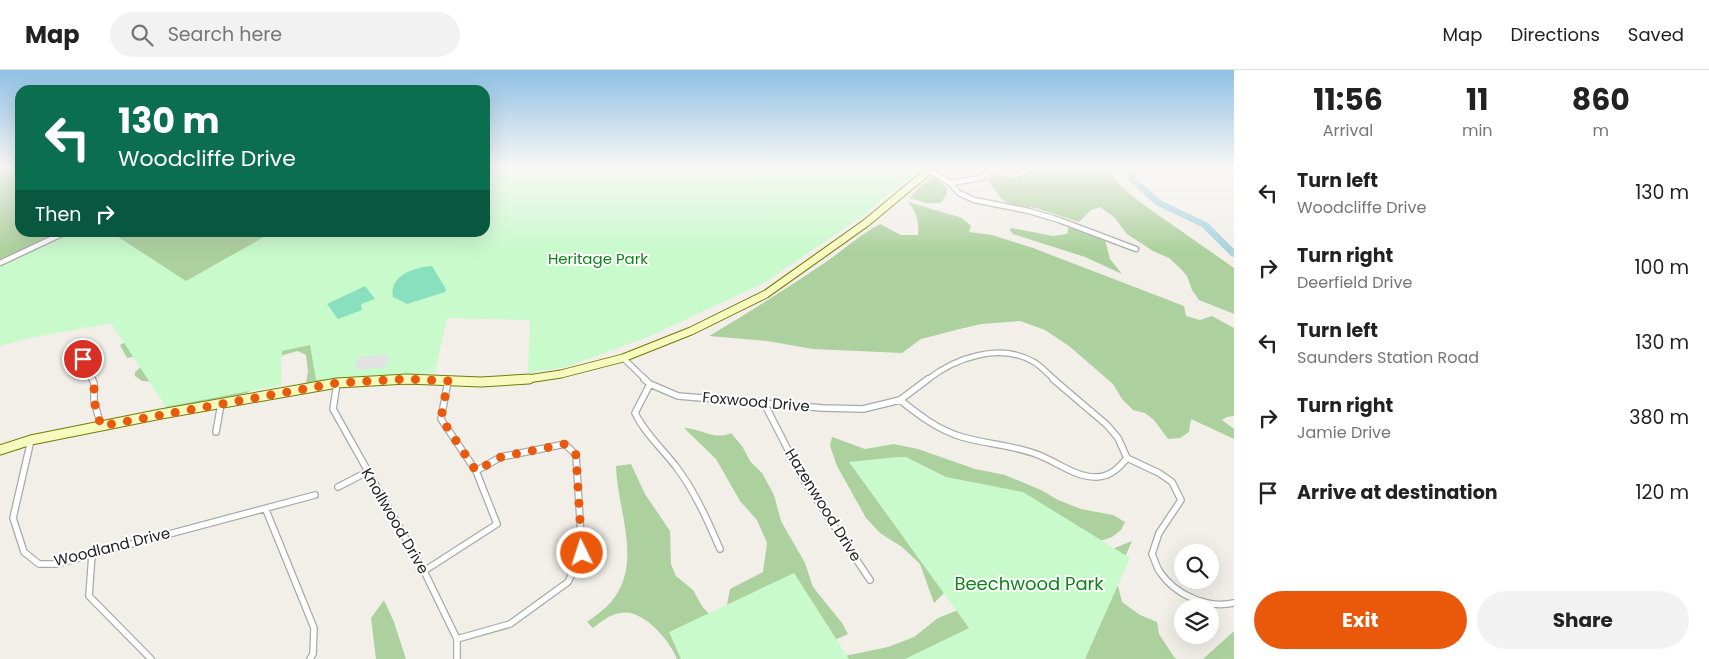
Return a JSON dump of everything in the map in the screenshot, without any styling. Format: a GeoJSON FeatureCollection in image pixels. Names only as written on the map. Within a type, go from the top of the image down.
{"type":"FeatureCollection","features":[{"type":"Feature","properties":{"kind":"street"},"geometry":{"type":"LineString","coordinates":[[0,450],[31,440],[101,426],[337,383],[407,379],[481,382],[553,376],[623,358],[691,331],[766,294],[866,223],[899,195]]}},
{"type":"Feature","properties":{"kind":"street"},"geometry":{"type":"LineString","coordinates":[[964,195],[974,200],[1044,215],[1136,249]]}},
{"type":"Feature","properties":{"kind":"street"},"geometry":{"type":"LineString","coordinates":[[0,263],[55,237]]}},
{"type":"Feature","properties":{"kind":"street","name":"Foxwood Drive"},"geometry":{"type":"LineString","coordinates":[[623,358],[650,384],[678,396],[823,408],[863,409],[900,400],[937,372],[955,362],[985,354],[1016,355],[1034,362],[1095,414],[1118,438],[1127,458]]}},
{"type":"Feature","properties":{"kind":"street"},"geometry":{"type":"LineString","coordinates":[[83,359],[94,383],[94,401],[101,426]]}},
{"type":"Feature","properties":{"kind":"street"},"geometry":{"type":"LineString","coordinates":[[424,571],[497,524],[476,471],[441,418],[448,381]]}},
{"type":"Feature","properties":{"kind":"street","name":"Knollwood Drive"},"geometry":{"type":"LineString","coordinates":[[337,383],[334,409],[367,472],[424,571],[457,639],[457,659]]}},
{"type":"Feature","properties":{"kind":"street"},"geometry":{"type":"LineString","coordinates":[[650,384],[635,413],[640,426],[677,468],[708,521],[720,550]]}},
{"type":"Feature","properties":{"kind":"street"},"geometry":{"type":"LineString","coordinates":[[900,400],[920,416],[941,429],[963,437],[1022,448],[1077,473],[1096,477],[1116,472],[1127,458],[1159,473],[1172,482],[1181,500],[1159,533],[1152,554],[1160,574],[1178,590],[1200,602],[1228,605],[1234,603]]}},
{"type":"Feature","properties":{"kind":"street","name":"Hazenwood Drive"},"geometry":{"type":"LineString","coordinates":[[764,403],[803,479],[870,580]]}},
{"type":"Feature","properties":{"kind":"street"},"geometry":{"type":"LineString","coordinates":[[216,432],[221,404]]}},
{"type":"Feature","properties":{"kind":"street","name":"Woodland Drive"},"geometry":{"type":"LineString","coordinates":[[31,440],[19,486],[14,518],[24,552],[39,564],[57,564],[185,528],[266,510],[315,496]]}},
{"type":"Feature","properties":{"kind":"street"},"geometry":{"type":"LineString","coordinates":[[457,639],[510,624],[568,582],[582,553],[576,455],[565,444],[501,457],[476,471]]}},
{"type":"Feature","properties":{"kind":"street"},"geometry":{"type":"LineString","coordinates":[[338,487],[367,472]]}},
{"type":"Feature","properties":{"kind":"street"},"geometry":{"type":"LineString","coordinates":[[266,510],[314,628],[313,654],[310,659]]}},
{"type":"Feature","properties":{"kind":"street"},"geometry":{"type":"LineString","coordinates":[[92,554],[89,596],[151,659]]}},
{"type":"Feature","properties":{"kind":"green space"},"geometry":{"type":"Polygon","coordinates":[[[0,195],[15,195],[15,237],[50,237],[0,260],[0,195]]]}},
{"type":"Feature","properties":{"kind":"green space","name":"Heritage Park"},"geometry":{"type":"Polygon","coordinates":[[[490,195],[887,195],[861,217],[764,283],[650,336],[566,367],[528,373],[530,320],[447,318],[435,373],[316,380],[310,345],[282,351],[281,385],[166,407],[111,323],[30,338],[0,346],[0,263],[65,237],[118,237],[186,281],[264,237],[490,237],[490,195]]]}},
{"type":"Feature","properties":{"kind":"green space"},"geometry":{"type":"Polygon","coordinates":[[[912,195],[946,195],[941,203],[927,203],[910,198],[912,195]]]}},
{"type":"Feature","properties":{"kind":"green space"},"geometry":{"type":"Polygon","coordinates":[[[999,195],[1132,195],[1234,268],[1234,314],[1199,300],[1192,290],[1187,276],[1180,268],[1169,258],[1153,251],[1127,234],[1114,217],[1100,207],[1091,210],[1079,222],[1036,208],[1012,205],[999,195]]]}},
{"type":"Feature","properties":{"kind":"green space"},"geometry":{"type":"Polygon","coordinates":[[[908,202],[962,218],[971,226],[969,232],[992,235],[1033,248],[1184,306],[1186,316],[1200,320],[1212,316],[1234,328],[1234,416],[1222,420],[1234,429],[1234,439],[1191,419],[1189,432],[1180,438],[1168,439],[1154,420],[1145,413],[1133,410],[1122,399],[1113,384],[1069,346],[1045,330],[1020,321],[981,324],[921,339],[902,353],[813,349],[767,341],[709,336],[795,283],[880,224],[901,235],[918,235],[917,217],[908,202]]]}},
{"type":"Feature","properties":{"kind":"green space"},"geometry":{"type":"Polygon","coordinates":[[[1069,226],[1105,240],[1110,259],[1122,274],[1085,257],[1013,234],[1009,229],[1053,236],[1067,234],[1069,226]]]}},
{"type":"Feature","properties":{"kind":"green space"},"geometry":{"type":"Polygon","coordinates":[[[82,237],[334,237],[306,341],[323,350],[332,380],[306,383],[308,371],[306,355],[298,351],[283,355],[269,369],[260,384],[247,393],[166,409],[158,382],[142,381],[135,376],[135,372],[160,351],[127,358],[120,345],[132,338],[82,237]]]}},
{"type":"Feature","properties":{"kind":"green space"},"geometry":{"type":"Polygon","coordinates":[[[432,266],[446,289],[445,292],[407,304],[393,297],[393,289],[399,278],[411,270],[432,266]]]}},
{"type":"Feature","properties":{"kind":"green space"},"geometry":{"type":"Polygon","coordinates":[[[365,286],[375,299],[361,304],[362,310],[338,319],[327,304],[365,286]]]}},
{"type":"Feature","properties":{"kind":"green space"},"geometry":{"type":"Polygon","coordinates":[[[684,428],[719,436],[731,433],[742,446],[750,461],[762,473],[774,495],[781,521],[805,563],[813,587],[842,623],[848,634],[793,659],[677,659],[662,635],[638,616],[629,613],[616,614],[593,628],[587,622],[611,602],[621,587],[626,570],[626,536],[616,466],[631,464],[645,494],[670,531],[671,564],[676,576],[693,590],[702,606],[715,621],[725,615],[730,589],[763,572],[767,543],[757,520],[740,501],[716,459],[684,428]]]}},
{"type":"Feature","properties":{"kind":"green space"},"geometry":{"type":"Polygon","coordinates":[[[832,437],[865,449],[894,444],[918,449],[975,469],[1005,475],[1041,490],[1058,500],[1081,509],[1113,515],[1125,522],[1121,530],[1112,537],[944,593],[934,603],[920,564],[902,547],[880,533],[866,518],[837,466],[830,446],[832,437]]]}},
{"type":"Feature","properties":{"kind":"green space","name":"Beechwood Park"},"geometry":{"type":"Polygon","coordinates":[[[906,457],[946,477],[1023,492],[1130,558],[1085,659],[905,659],[969,628],[849,462],[906,457]]]}},
{"type":"Feature","properties":{"kind":"green space"},"geometry":{"type":"Polygon","coordinates":[[[1132,541],[1116,578],[1122,602],[1140,615],[1157,622],[1159,634],[1177,659],[830,659],[888,647],[914,637],[938,618],[1132,541]]]}},
{"type":"Feature","properties":{"kind":"green space"},"geometry":{"type":"Polygon","coordinates":[[[794,573],[849,659],[681,659],[669,632],[794,573]]]}},
{"type":"Feature","properties":{"kind":"green space"},"geometry":{"type":"Polygon","coordinates":[[[384,600],[394,622],[406,659],[376,659],[371,618],[384,600]]]}},
{"type":"Feature","properties":{"kind":"green space"},"geometry":{"type":"Polygon","coordinates":[[[1234,631],[1234,659],[1203,659],[1234,631]]]}},
{"type":"Feature","properties":{"kind":"shaded area"},"geometry":{"type":"Polygon","coordinates":[[[388,354],[386,367],[355,370],[357,357],[388,354]]]}},
{"type":"Feature","properties":{"kind":"waterway"},"geometry":{"type":"LineString","coordinates":[[1151,195],[1159,203],[1205,225],[1234,254]]}},
{"type":"Feature","properties":{"kind":"route"},"geometry":{"type":"LineString","coordinates":[[83,359],[94,383],[95,408],[101,426],[337,383],[407,379],[448,381],[441,418],[476,471],[501,457],[565,444],[576,455],[582,553]]}}]}
